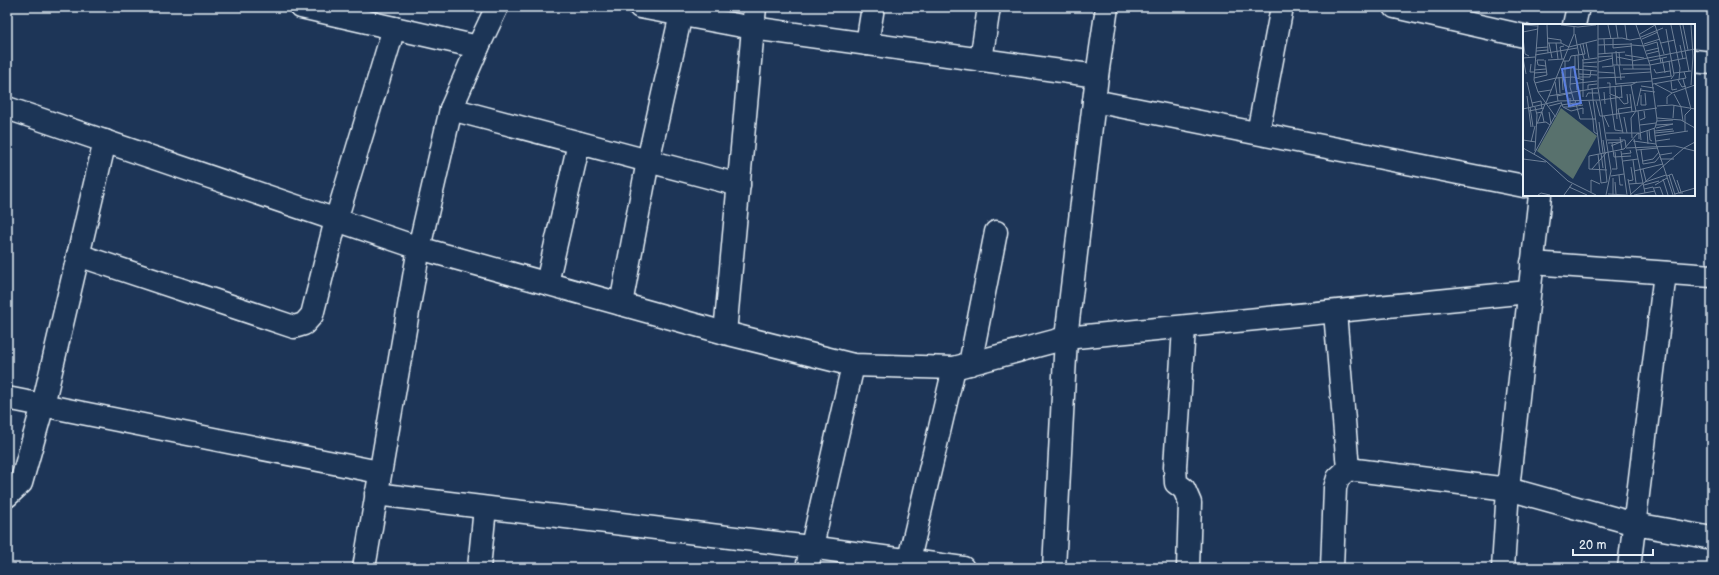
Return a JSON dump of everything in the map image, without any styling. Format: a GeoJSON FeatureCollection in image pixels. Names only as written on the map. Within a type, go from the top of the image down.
{"type":"FeatureCollection","features":[{"type":"Feature","properties":{"kind":"street"},"geometry":{"type":"LineString","coordinates":[[301,7],[478,47]]}},
{"type":"Feature","properties":{"kind":"street"},"geometry":{"type":"LineString","coordinates":[[364,568],[379,472],[419,248],[451,109],[497,7]]}},
{"type":"Feature","properties":{"kind":"street"},"geometry":{"type":"LineString","coordinates":[[640,7],[681,14],[754,17],[866,44],[1097,76]]}},
{"type":"Feature","properties":{"kind":"street"},"geometry":{"type":"LineString","coordinates":[[866,44],[873,7]]}},
{"type":"Feature","properties":{"kind":"street"},"geometry":{"type":"LineString","coordinates":[[981,60],[989,7]]}},
{"type":"Feature","properties":{"kind":"street"},"geometry":{"type":"LineString","coordinates":[[1054,568],[1066,338],[1097,76],[1108,7]]}},
{"type":"Feature","properties":{"kind":"street"},"geometry":{"type":"LineString","coordinates":[[1258,133],[1282,7]]}},
{"type":"Feature","properties":{"kind":"street"},"geometry":{"type":"LineString","coordinates":[[1395,7],[1523,36]]}},
{"type":"Feature","properties":{"kind":"street"},"geometry":{"type":"LineString","coordinates":[[1574,24],[1578,7]]}},
{"type":"Feature","properties":{"kind":"street"},"geometry":{"type":"LineString","coordinates":[[621,304],[648,161],[681,14]]}},
{"type":"Feature","properties":{"kind":"street"},"geometry":{"type":"LineString","coordinates":[[725,332],[754,17]]}},
{"type":"Feature","properties":{"kind":"street"},"geometry":{"type":"LineString","coordinates":[[78,255],[294,327],[304,324],[312,315],[336,220],[394,28]]}},
{"type":"Feature","properties":{"kind":"street"},"geometry":{"type":"LineString","coordinates":[[1695,61],[1712,63]]}},
{"type":"Feature","properties":{"kind":"street"},"geometry":{"type":"LineString","coordinates":[[1094,101],[1523,186]]}},
{"type":"Feature","properties":{"kind":"street"},"geometry":{"type":"LineString","coordinates":[[7,108],[419,248],[621,304],[853,365],[962,366],[1066,338],[1184,328],[1528,292]]}},
{"type":"Feature","properties":{"kind":"street"},"geometry":{"type":"LineString","coordinates":[[451,109],[739,185]]}},
{"type":"Feature","properties":{"kind":"street"},"geometry":{"type":"LineString","coordinates":[[7,496],[21,483],[43,405],[105,141]]}},
{"type":"Feature","properties":{"kind":"street"},"geometry":{"type":"LineString","coordinates":[[547,283],[579,143]]}},
{"type":"Feature","properties":{"kind":"street"},"geometry":{"type":"LineString","coordinates":[[1503,568],[1508,489],[1528,292],[1540,196]]}},
{"type":"Feature","properties":{"kind":"street"},"geometry":{"type":"LineString","coordinates":[[908,565],[962,366],[996,232]]}},
{"type":"Feature","properties":{"kind":"street"},"geometry":{"type":"LineString","coordinates":[[1532,263],[1712,276]]}},
{"type":"Feature","properties":{"kind":"street"},"geometry":{"type":"LineString","coordinates":[[1629,568],[1665,273]]}},
{"type":"Feature","properties":{"kind":"street"},"geometry":{"type":"LineString","coordinates":[[1335,312],[1348,469]]}},
{"type":"Feature","properties":{"kind":"street"},"geometry":{"type":"LineString","coordinates":[[1184,328],[1176,483],[1184,489],[1190,503],[1188,568]]}},
{"type":"Feature","properties":{"kind":"street"},"geometry":{"type":"LineString","coordinates":[[809,558],[853,365]]}},
{"type":"Feature","properties":{"kind":"street"},"geometry":{"type":"LineString","coordinates":[[7,398],[379,472]]}},
{"type":"Feature","properties":{"kind":"street"},"geometry":{"type":"LineString","coordinates":[[1332,568],[1335,488],[1338,478],[1348,469],[1508,489],[1635,524],[1712,538]]}},
{"type":"Feature","properties":{"kind":"street"},"geometry":{"type":"LineString","coordinates":[[376,494],[485,508],[809,558],[963,568]]}},
{"type":"Feature","properties":{"kind":"street"},"geometry":{"type":"LineString","coordinates":[[479,568],[485,508]]}}]}
